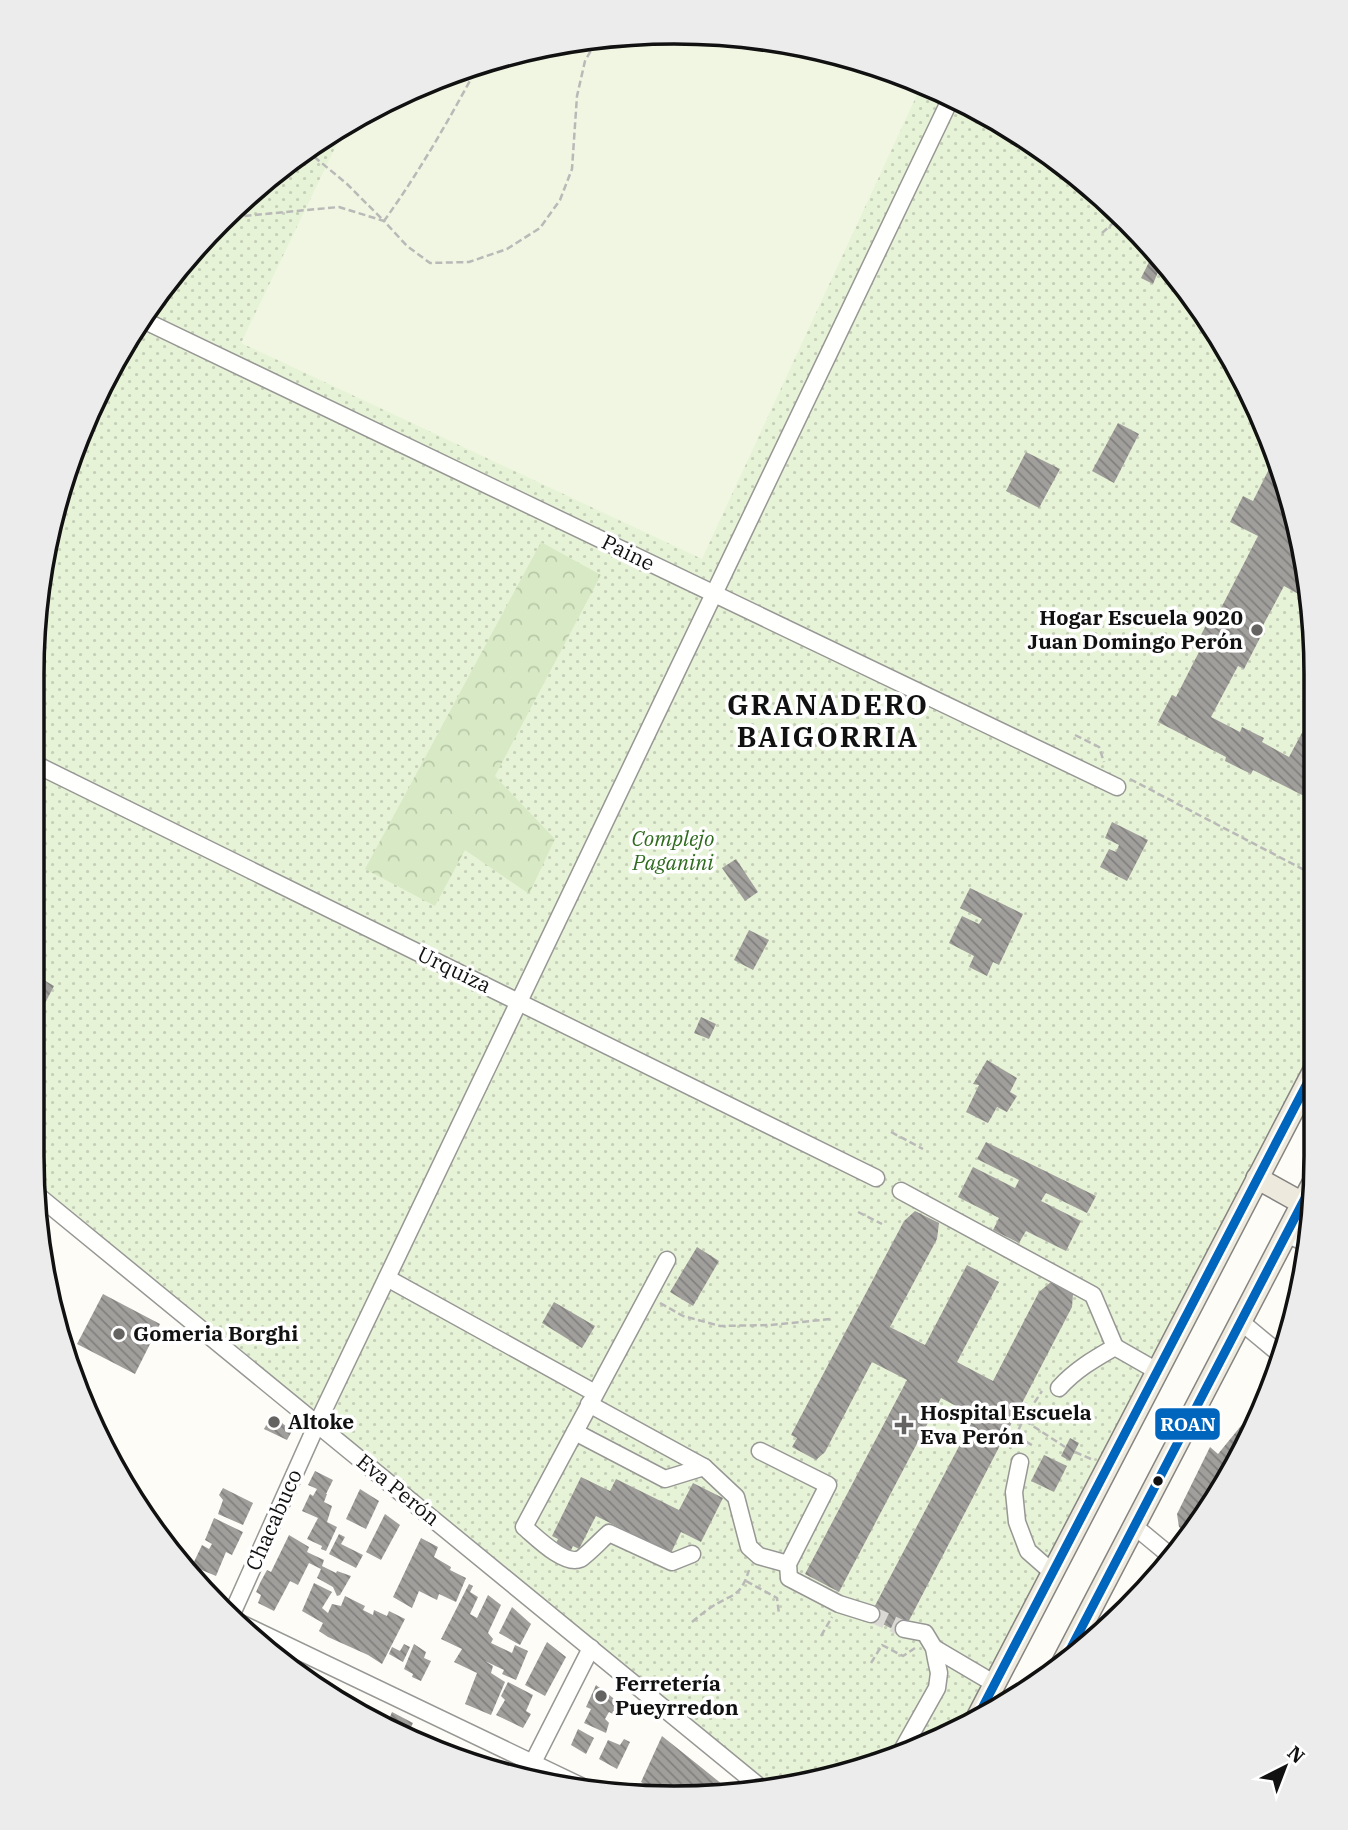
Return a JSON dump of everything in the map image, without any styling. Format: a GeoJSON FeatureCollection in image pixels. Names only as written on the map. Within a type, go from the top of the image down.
{"type":"FeatureCollection","features":[{"type":"Feature","properties":{"kind":"main road"},"geometry":{"type":"LineString","coordinates":[[984,1705],[1304,1089]]}},
{"type":"Feature","properties":{"kind":"main road"},"geometry":{"type":"LineString","coordinates":[[1072,1645],[1302,1203],[1257,1178]]}},
{"type":"Feature","properties":{"kind":"street","name":"Chacabuco"},"geometry":{"type":"LineString","coordinates":[[235,1609],[317,1424],[947,106]]}},
{"type":"Feature","properties":{"kind":"street","name":"Paine"},"geometry":{"type":"LineString","coordinates":[[150,323],[714,594],[1120,781]]}},
{"type":"Feature","properties":{"kind":"street","name":"Urquiza"},"geometry":{"type":"LineString","coordinates":[[44,768],[876,1178]]}},
{"type":"Feature","properties":{"kind":"street"},"geometry":{"type":"LineString","coordinates":[[901,1191],[1093,1295],[1115,1347],[1157,1371]]}},
{"type":"Feature","properties":{"kind":"street","name":"Eva Perón"},"geometry":{"type":"LineString","coordinates":[[46,1206],[753,1781]]}},
{"type":"Feature","properties":{"kind":"street"},"geometry":{"type":"LineString","coordinates":[[1286,1234],[1299,1240]]}},
{"type":"Feature","properties":{"kind":"street"},"geometry":{"type":"LineString","coordinates":[[667,1260],[524,1527],[567,1560],[579,1559],[609,1533],[672,1562],[692,1554]]}},
{"type":"Feature","properties":{"kind":"street"},"geometry":{"type":"LineString","coordinates":[[387,1278],[704,1467],[736,1497],[749,1548],[755,1553],[788,1564]]}},
{"type":"Feature","properties":{"kind":"street"},"geometry":{"type":"LineString","coordinates":[[1240,1321],[1274,1349]]}},
{"type":"Feature","properties":{"kind":"street"},"geometry":{"type":"LineString","coordinates":[[1055,1386],[1115,1347]]}},
{"type":"Feature","properties":{"kind":"street"},"geometry":{"type":"LineString","coordinates":[[575,1432],[665,1479],[704,1467]]}},
{"type":"Feature","properties":{"kind":"street"},"geometry":{"type":"LineString","coordinates":[[760,1451],[828,1485],[788,1564],[789,1577],[839,1604],[871,1614]]}},
{"type":"Feature","properties":{"kind":"street"},"geometry":{"type":"LineString","coordinates":[[1015,1460],[1017,1522],[1028,1551],[1052,1573]]}},
{"type":"Feature","properties":{"kind":"street"},"geometry":{"type":"LineString","coordinates":[[1133,1525],[1165,1551]]}},
{"type":"Feature","properties":{"kind":"street"},"geometry":{"type":"LineString","coordinates":[[904,1629],[925,1633],[939,1673],[937,1688],[907,1741]]}},
{"type":"Feature","properties":{"kind":"street"},"geometry":{"type":"LineString","coordinates":[[266,1636],[522,1768]]}},
{"type":"Feature","properties":{"kind":"street"},"geometry":{"type":"LineString","coordinates":[[931,1644],[995,1684]]}},
{"type":"Feature","properties":{"kind":"street"},"geometry":{"type":"LineString","coordinates":[[530,1769],[591,1648]]}},
{"type":"Feature","properties":{"kind":"path"},"geometry":{"type":"LineString","coordinates":[[314,157],[347,184],[407,246],[430,263],[470,262],[507,249],[540,228],[559,200],[572,169],[577,96],[585,61],[592,49]]}},
{"type":"Feature","properties":{"kind":"path"},"geometry":{"type":"LineString","coordinates":[[384,221],[441,135],[473,76]]}},
{"type":"Feature","properties":{"kind":"path"},"geometry":{"type":"LineString","coordinates":[[241,216],[339,206],[384,221]]}},
{"type":"Feature","properties":{"kind":"path"},"geometry":{"type":"LineString","coordinates":[[1102,233],[1114,222]]}},
{"type":"Feature","properties":{"kind":"path"},"geometry":{"type":"LineString","coordinates":[[1075,735],[1099,747],[1102,760],[1111,769]]}},
{"type":"Feature","properties":{"kind":"path"},"geometry":{"type":"LineString","coordinates":[[1120,781],[1304,870]]}},
{"type":"Feature","properties":{"kind":"path"},"geometry":{"type":"LineString","coordinates":[[891,1132],[923,1149]]}},
{"type":"Feature","properties":{"kind":"path"},"geometry":{"type":"LineString","coordinates":[[858,1212],[882,1224]]}},
{"type":"Feature","properties":{"kind":"path"},"geometry":{"type":"LineString","coordinates":[[647,1296],[683,1316],[720,1326],[771,1325],[831,1319]]}},
{"type":"Feature","properties":{"kind":"path"},"geometry":{"type":"LineString","coordinates":[[1015,1460],[1010,1447],[1023,1420],[1041,1392],[1055,1386]]}},
{"type":"Feature","properties":{"kind":"path"},"geometry":{"type":"LineString","coordinates":[[1016,1415],[1065,1447]]}},
{"type":"Feature","properties":{"kind":"path"},"geometry":{"type":"LineString","coordinates":[[1016,1436],[1035,1447]]}},
{"type":"Feature","properties":{"kind":"path"},"geometry":{"type":"LineString","coordinates":[[692,1622],[711,1607],[736,1595],[746,1581],[755,1553]]}},
{"type":"Feature","properties":{"kind":"path"},"geometry":{"type":"LineString","coordinates":[[746,1581],[777,1598],[779,1614]]}},
{"type":"Feature","properties":{"kind":"path"},"geometry":{"type":"LineString","coordinates":[[821,1636],[839,1604]]}},
{"type":"Feature","properties":{"kind":"path"},"geometry":{"type":"LineString","coordinates":[[871,1663],[882,1645],[903,1656],[931,1644]]}},
{"type":"Feature","properties":{"kind":"green space","name":"Complejo Paganini"},"geometry":{"type":"Polygon","coordinates":[[[633,45],[715,45],[756,49],[837,65],[877,77],[953,109],[989,128],[1058,174],[1090,200],[1148,258],[1174,290],[1220,359],[1239,395],[1271,471],[1283,511],[1299,592],[1303,633],[1304,1089],[984,1705],[953,1721],[877,1753],[837,1765],[753,1781],[45,1202],[45,1197],[45,633],[49,592],[65,511],[77,471],[109,395],[150,324],[200,258],[258,200],[324,150],[395,109],[471,77],[551,56],[633,45]]]}},
{"type":"Feature","properties":{"kind":"green space"},"geometry":{"type":"Polygon","coordinates":[[[633,45],[715,45],[756,49],[837,65],[918,93],[702,559],[241,343],[338,141],[395,109],[471,77],[511,65],[592,49],[633,45]]]}},
{"type":"Feature","properties":{"kind":"green space"},"geometry":{"type":"Polygon","coordinates":[[[541,542],[601,575],[495,776],[555,839],[529,894],[465,850],[435,906],[365,869],[541,542]]]}},
{"type":"Feature","properties":{"kind":"building"},"geometry":{"type":"Polygon","coordinates":[[[1150,260],[1159,271],[1153,284],[1141,278],[1150,260]]]}},
{"type":"Feature","properties":{"kind":"building"},"geometry":{"type":"Polygon","coordinates":[[[1118,423],[1139,434],[1114,483],[1092,471],[1118,423]]]}},
{"type":"Feature","properties":{"kind":"building"},"geometry":{"type":"Polygon","coordinates":[[[1026,452],[1060,469],[1039,508],[1006,491],[1026,452]]]}},
{"type":"Feature","properties":{"kind":"building"},"geometry":{"type":"Polygon","coordinates":[[[1270,468],[1283,511],[1299,594],[1284,586],[1258,635],[1261,636],[1244,669],[1238,666],[1211,717],[1240,732],[1242,727],[1264,738],[1262,742],[1289,757],[1304,729],[1304,796],[1253,770],[1251,774],[1225,761],[1226,757],[1158,722],[1172,695],[1176,697],[1201,648],[1196,645],[1213,611],[1218,614],[1258,536],[1230,522],[1243,496],[1253,501],[1270,468]]]}},
{"type":"Feature","properties":{"kind":"building"},"geometry":{"type":"Polygon","coordinates":[[[1112,822],[1148,840],[1127,881],[1100,867],[1109,849],[1116,852],[1119,845],[1105,838],[1112,822]]]}},
{"type":"Feature","properties":{"kind":"building"},"geometry":{"type":"Polygon","coordinates":[[[736,859],[758,892],[745,901],[722,868],[736,859]]]}},
{"type":"Feature","properties":{"kind":"building"},"geometry":{"type":"Polygon","coordinates":[[[970,888],[1023,914],[999,965],[993,962],[987,976],[969,967],[974,956],[949,943],[962,916],[979,924],[982,919],[960,908],[970,888]]]}},
{"type":"Feature","properties":{"kind":"building"},"geometry":{"type":"Polygon","coordinates":[[[749,930],[769,940],[753,970],[734,960],[749,930]]]}},
{"type":"Feature","properties":{"kind":"building"},"geometry":{"type":"Polygon","coordinates":[[[44,980],[54,986],[44,1005],[44,980]]]}},
{"type":"Feature","properties":{"kind":"building"},"geometry":{"type":"Polygon","coordinates":[[[701,1017],[716,1024],[709,1039],[694,1033],[701,1017]]]}},
{"type":"Feature","properties":{"kind":"building"},"geometry":{"type":"Polygon","coordinates":[[[987,1060],[1017,1078],[1010,1092],[1017,1096],[1007,1112],[997,1107],[988,1123],[966,1112],[979,1085],[973,1084],[987,1060]]]}},
{"type":"Feature","properties":{"kind":"building"},"geometry":{"type":"Polygon","coordinates":[[[986,1142],[1096,1196],[1087,1213],[1046,1193],[1041,1201],[1081,1221],[1066,1251],[1026,1231],[1019,1243],[993,1230],[999,1218],[958,1197],[973,1167],[1015,1188],[1019,1180],[977,1159],[986,1142]]]}},
{"type":"Feature","properties":{"kind":"building","name":"Hospital Escuela Eva Perón"},"geometry":{"type":"Polygon","coordinates":[[[915,1211],[939,1223],[937,1239],[890,1327],[925,1345],[967,1265],[999,1282],[957,1362],[993,1381],[1039,1292],[1051,1282],[1073,1294],[1072,1307],[902,1634],[869,1617],[975,1416],[941,1398],[839,1592],[805,1574],[907,1380],[872,1362],[825,1452],[816,1460],[792,1447],[797,1438],[791,1435],[904,1221],[915,1211]]]}},
{"type":"Feature","properties":{"kind":"building"},"geometry":{"type":"Polygon","coordinates":[[[697,1247],[719,1261],[693,1306],[670,1292],[697,1247]]]}},
{"type":"Feature","properties":{"kind":"building","name":"Gomeria Borghi"},"geometry":{"type":"Polygon","coordinates":[[[103,1294],[160,1324],[135,1374],[77,1344],[103,1294]]]}},
{"type":"Feature","properties":{"kind":"building"},"geometry":{"type":"Polygon","coordinates":[[[554,1302],[595,1326],[582,1348],[542,1323],[554,1302]]]}},
{"type":"Feature","properties":{"kind":"building","name":"Altoke"},"geometry":{"type":"Polygon","coordinates":[[[272,1415],[292,1431],[287,1440],[264,1429],[272,1415]]]}},
{"type":"Feature","properties":{"kind":"building"},"geometry":{"type":"Polygon","coordinates":[[[1246,1420],[1220,1471],[1182,1529],[1177,1514],[1210,1447],[1218,1454],[1246,1420]]]}},
{"type":"Feature","properties":{"kind":"building"},"geometry":{"type":"Polygon","coordinates":[[[1070,1438],[1079,1443],[1070,1461],[1061,1456],[1070,1438]]]}},
{"type":"Feature","properties":{"kind":"building"},"geometry":{"type":"Polygon","coordinates":[[[1044,1455],[1067,1466],[1054,1492],[1031,1481],[1044,1455]]]}},
{"type":"Feature","properties":{"kind":"building"},"geometry":{"type":"Polygon","coordinates":[[[315,1471],[333,1480],[324,1502],[332,1506],[327,1522],[337,1527],[326,1551],[307,1539],[318,1518],[302,1511],[310,1494],[313,1496],[317,1489],[308,1485],[315,1471]]]}},
{"type":"Feature","properties":{"kind":"building"},"geometry":{"type":"Polygon","coordinates":[[[581,1477],[610,1491],[616,1479],[679,1510],[693,1483],[723,1498],[701,1542],[681,1532],[671,1553],[596,1516],[579,1549],[573,1546],[570,1552],[555,1545],[558,1539],[552,1536],[581,1477]]]}},
{"type":"Feature","properties":{"kind":"building"},"geometry":{"type":"Polygon","coordinates":[[[223,1488],[253,1503],[243,1525],[218,1514],[223,1500],[219,1495],[223,1488]]]}},
{"type":"Feature","properties":{"kind":"building"},"geometry":{"type":"Polygon","coordinates":[[[360,1489],[379,1501],[366,1529],[346,1519],[360,1489]]]}},
{"type":"Feature","properties":{"kind":"building"},"geometry":{"type":"Polygon","coordinates":[[[385,1514],[400,1525],[381,1560],[366,1552],[385,1514]]]}},
{"type":"Feature","properties":{"kind":"building"},"geometry":{"type":"Polygon","coordinates":[[[214,1518],[243,1532],[232,1555],[226,1552],[216,1576],[197,1568],[193,1564],[202,1545],[209,1549],[212,1544],[205,1540],[214,1518]]]}},
{"type":"Feature","properties":{"kind":"building"},"geometry":{"type":"Polygon","coordinates":[[[339,1534],[345,1537],[341,1544],[363,1555],[356,1568],[329,1554],[339,1534]]]}},
{"type":"Feature","properties":{"kind":"building"},"geometry":{"type":"Polygon","coordinates":[[[289,1535],[309,1547],[307,1552],[324,1560],[322,1566],[351,1576],[340,1595],[337,1596],[333,1587],[317,1578],[321,1569],[309,1563],[298,1585],[290,1581],[274,1611],[258,1603],[261,1595],[256,1592],[261,1581],[267,1570],[271,1572],[289,1535]]]}},
{"type":"Feature","properties":{"kind":"building"},"geometry":{"type":"Polygon","coordinates":[[[421,1538],[438,1547],[434,1557],[466,1578],[456,1602],[439,1594],[437,1600],[419,1591],[412,1608],[393,1597],[421,1538]]]}},
{"type":"Feature","properties":{"kind":"building"},"geometry":{"type":"Polygon","coordinates":[[[314,1583],[332,1592],[322,1608],[328,1613],[332,1604],[341,1606],[345,1596],[365,1606],[363,1610],[373,1615],[374,1610],[387,1616],[389,1611],[405,1619],[382,1664],[328,1637],[319,1631],[323,1623],[302,1611],[314,1583]]]}},
{"type":"Feature","properties":{"kind":"building"},"geometry":{"type":"Polygon","coordinates":[[[469,1584],[473,1586],[470,1592],[478,1597],[470,1614],[477,1618],[488,1595],[501,1605],[488,1633],[493,1639],[491,1643],[512,1653],[515,1645],[528,1651],[516,1680],[502,1674],[504,1670],[485,1661],[493,1666],[491,1673],[505,1682],[491,1715],[465,1704],[477,1673],[454,1662],[462,1649],[441,1639],[469,1584]]]}},
{"type":"Feature","properties":{"kind":"building"},"geometry":{"type":"Polygon","coordinates":[[[512,1607],[531,1624],[520,1645],[499,1633],[512,1607]]]}},
{"type":"Feature","properties":{"kind":"building"},"geometry":{"type":"Polygon","coordinates":[[[547,1642],[566,1657],[545,1696],[525,1685],[547,1642]]]}},
{"type":"Feature","properties":{"kind":"building"},"geometry":{"type":"Polygon","coordinates":[[[404,1644],[410,1647],[403,1662],[389,1654],[392,1647],[400,1651],[404,1644]]]}},
{"type":"Feature","properties":{"kind":"building"},"geometry":{"type":"Polygon","coordinates":[[[414,1644],[426,1652],[424,1658],[431,1661],[421,1681],[404,1669],[414,1644]]]}},
{"type":"Feature","properties":{"kind":"building"},"geometry":{"type":"Polygon","coordinates":[[[508,1682],[533,1695],[526,1711],[531,1714],[523,1728],[496,1715],[505,1700],[501,1696],[508,1682]]]}},
{"type":"Feature","properties":{"kind":"building","name":"Ferretería Pueyrredon"},"geometry":{"type":"Polygon","coordinates":[[[596,1685],[625,1707],[619,1717],[609,1712],[605,1719],[609,1723],[606,1733],[584,1723],[591,1709],[586,1707],[596,1685]]]}},
{"type":"Feature","properties":{"kind":"building"},"geometry":{"type":"Polygon","coordinates":[[[392,1712],[413,1723],[411,1728],[389,1718],[392,1712]]]}},
{"type":"Feature","properties":{"kind":"building"},"geometry":{"type":"Polygon","coordinates":[[[578,1729],[594,1738],[586,1754],[571,1745],[578,1729]]]}},
{"type":"Feature","properties":{"kind":"building"},"geometry":{"type":"Polygon","coordinates":[[[662,1736],[722,1784],[647,1785],[641,1782],[662,1736]]]}},
{"type":"Feature","properties":{"kind":"building"},"geometry":{"type":"Polygon","coordinates":[[[624,1739],[630,1742],[617,1769],[599,1759],[608,1740],[620,1745],[624,1739]]]}},
{"type":"Feature","properties":{"kind":"tunnel"},"geometry":{"type":"LineString","coordinates":[[871,1614],[904,1629]]}},
{"type":"Feature","properties":{"kind":"transit line","name":"ROAN"},"geometry":{"type":"LineString","coordinates":[[984,1705],[1304,1089]]}},
{"type":"Feature","properties":{"kind":"transit line","name":"ROAN"},"geometry":{"type":"LineString","coordinates":[[1073,1644],[1302,1203]]}},
{"type":"Feature","properties":{"kind":"place","name":"Hogar Escuela 9020 Juan Domingo Perón"},"geometry":{"type":"Point","coordinates":[1257,630]}},
{"type":"Feature","properties":{"kind":"place","name":"Gomeria Borghi"},"geometry":{"type":"Point","coordinates":[119,1334]}},
{"type":"Feature","properties":{"kind":"place","name":"Altoke"},"geometry":{"type":"Point","coordinates":[274,1422]}},
{"type":"Feature","properties":{"kind":"place","name":"Hospital Escuela Eva Perón"},"geometry":{"type":"Point","coordinates":[904,1425]}},
{"type":"Feature","properties":{"kind":"place","name":"Ferretería Pueyrredon"},"geometry":{"type":"Point","coordinates":[601,1696]}},
{"type":"Feature","properties":{"kind":"district","name":"GRANADERO BAIGORRIA"},"geometry":{"type":"Point","coordinates":[828,721]}}]}
